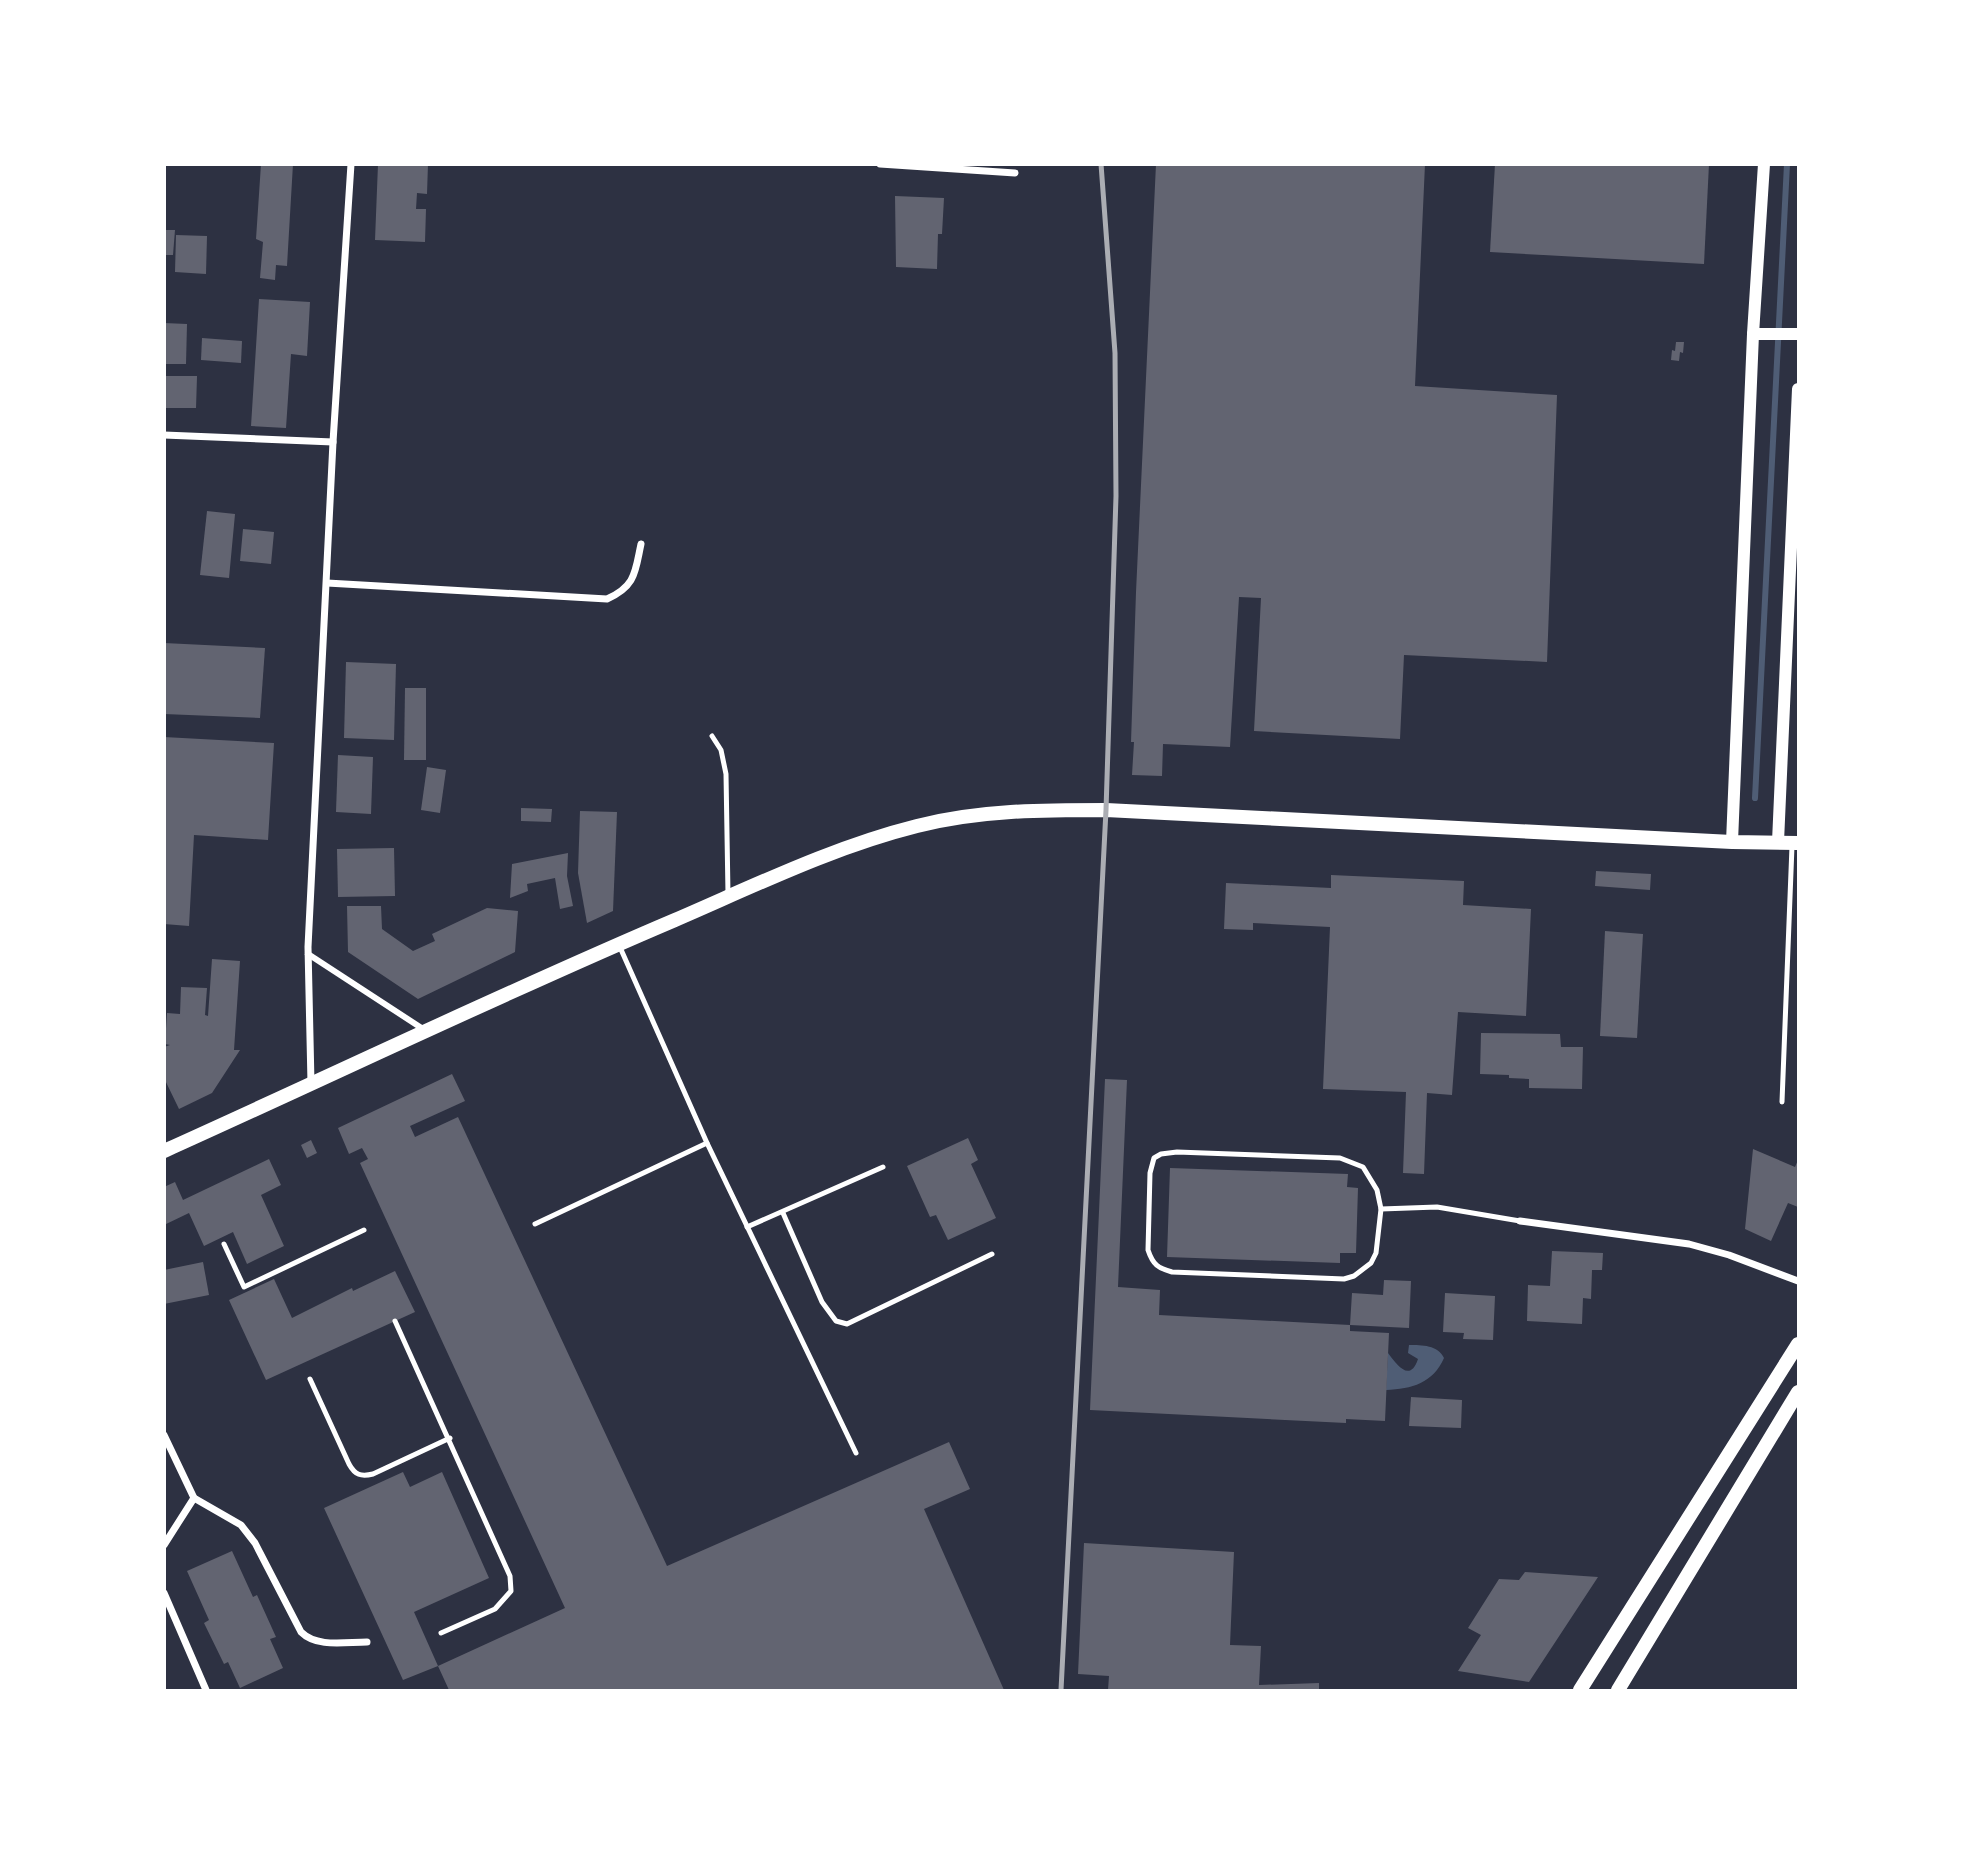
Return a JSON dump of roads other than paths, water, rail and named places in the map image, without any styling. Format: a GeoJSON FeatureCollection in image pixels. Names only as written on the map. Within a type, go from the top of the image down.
{"type":"FeatureCollection","features":[{"type":"Feature","properties":{"kind":"main road"},"geometry":{"type":"LineString","coordinates":[[164,1152],[618,944],[728,897],[823,858],[916,826],[958,817],[1015,810],[1106,810],[1732,842],[1789,842]]}},
{"type":"Feature","properties":{"kind":"main road"},"geometry":{"type":"LineString","coordinates":[[1580,1690],[1798,1344]]}},
{"type":"Feature","properties":{"kind":"main road"},"geometry":{"type":"LineString","coordinates":[[1618,1690],[1798,1392]]}},
{"type":"Feature","properties":{"kind":"street"},"geometry":{"type":"LineString","coordinates":[[311,1086],[308,954],[333,442],[351,164]]}},
{"type":"Feature","properties":{"kind":"street"},"geometry":{"type":"LineString","coordinates":[[880,164],[1015,173]]}},
{"type":"Feature","properties":{"kind":"street"},"geometry":{"type":"LineString","coordinates":[[1732,842],[1764,164]]}},
{"type":"Feature","properties":{"kind":"street"},"geometry":{"type":"LineString","coordinates":[[1758,334],[1794,334]]}},
{"type":"Feature","properties":{"kind":"street"},"geometry":{"type":"LineString","coordinates":[[1789,842],[1791,633],[1798,388]]}},
{"type":"Feature","properties":{"kind":"street"},"geometry":{"type":"LineString","coordinates":[[164,435],[333,442]]}},
{"type":"Feature","properties":{"kind":"street"},"geometry":{"type":"LineString","coordinates":[[327,583],[607,599],[619,594],[632,582],[641,544]]}},
{"type":"Feature","properties":{"kind":"street"},"geometry":{"type":"LineString","coordinates":[[308,954],[428,1032]]}},
{"type":"Feature","properties":{"kind":"street"},"geometry":{"type":"LineString","coordinates":[[1520,1221],[1689,1244],[1729,1255],[1798,1281]]}},
{"type":"Feature","properties":{"kind":"street"},"geometry":{"type":"LineString","coordinates":[[164,1435],[194,1498],[241,1525],[255,1543],[301,1632],[308,1639],[320,1642],[367,1642]]}},
{"type":"Feature","properties":{"kind":"street"},"geometry":{"type":"LineString","coordinates":[[164,1545],[194,1498]]}},
{"type":"Feature","properties":{"kind":"street"},"geometry":{"type":"LineString","coordinates":[[164,1593],[206,1690]]}},
{"type":"Feature","properties":{"kind":"lane"},"geometry":{"type":"LineString","coordinates":[[712,736],[721,750],[726,774],[728,897]]}},
{"type":"Feature","properties":{"kind":"lane"},"geometry":{"type":"LineString","coordinates":[[1783,1102],[1789,842]]}},
{"type":"Feature","properties":{"kind":"lane"},"geometry":{"type":"LineString","coordinates":[[618,944],[707,1143],[856,1453]]}},
{"type":"Feature","properties":{"kind":"lane"},"geometry":{"type":"LineString","coordinates":[[535,1224],[707,1143]]}},
{"type":"Feature","properties":{"kind":"lane"},"geometry":{"type":"LineString","coordinates":[[1177,1152],[1340,1158],[1363,1167],[1377,1190],[1381,1209],[1376,1253],[1371,1263],[1354,1276],[1343,1279],[1172,1272],[1160,1269],[1152,1262],[1148,1250],[1150,1173],[1154,1158],[1161,1154],[1177,1152]]}},
{"type":"Feature","properties":{"kind":"lane"},"geometry":{"type":"LineString","coordinates":[[747,1227],[883,1167]]}},
{"type":"Feature","properties":{"kind":"lane"},"geometry":{"type":"LineString","coordinates":[[1381,1209],[1437,1208],[1520,1221]]}},
{"type":"Feature","properties":{"kind":"lane"},"geometry":{"type":"LineString","coordinates":[[783,1213],[822,1302],[836,1321],[847,1324],[992,1254]]}},
{"type":"Feature","properties":{"kind":"lane"},"geometry":{"type":"LineString","coordinates":[[224,1244],[244,1287],[364,1230]]}},
{"type":"Feature","properties":{"kind":"lane"},"geometry":{"type":"LineString","coordinates":[[396,1321],[510,1576],[511,1591],[495,1609],[441,1633]]}},
{"type":"Feature","properties":{"kind":"lane"},"geometry":{"type":"LineString","coordinates":[[310,1379],[349,1464],[358,1475],[373,1474],[450,1438]]}},
{"type":"Feature","properties":{"kind":"water"},"geometry":{"type":"Polygon","coordinates":[[[1409,1345],[1434,1348],[1444,1358],[1434,1373],[1421,1383],[1386,1390],[1388,1353],[1403,1370],[1411,1370],[1418,1359],[1408,1353],[1409,1345]]]}},
{"type":"Feature","properties":{"kind":"waterway"},"geometry":{"type":"LineString","coordinates":[[1755,798],[1787,164]]}},
{"type":"Feature","properties":{"kind":"railway"},"geometry":{"type":"LineString","coordinates":[[1061,1690],[1106,810],[1116,496],[1115,353],[1101,164]]}}]}
